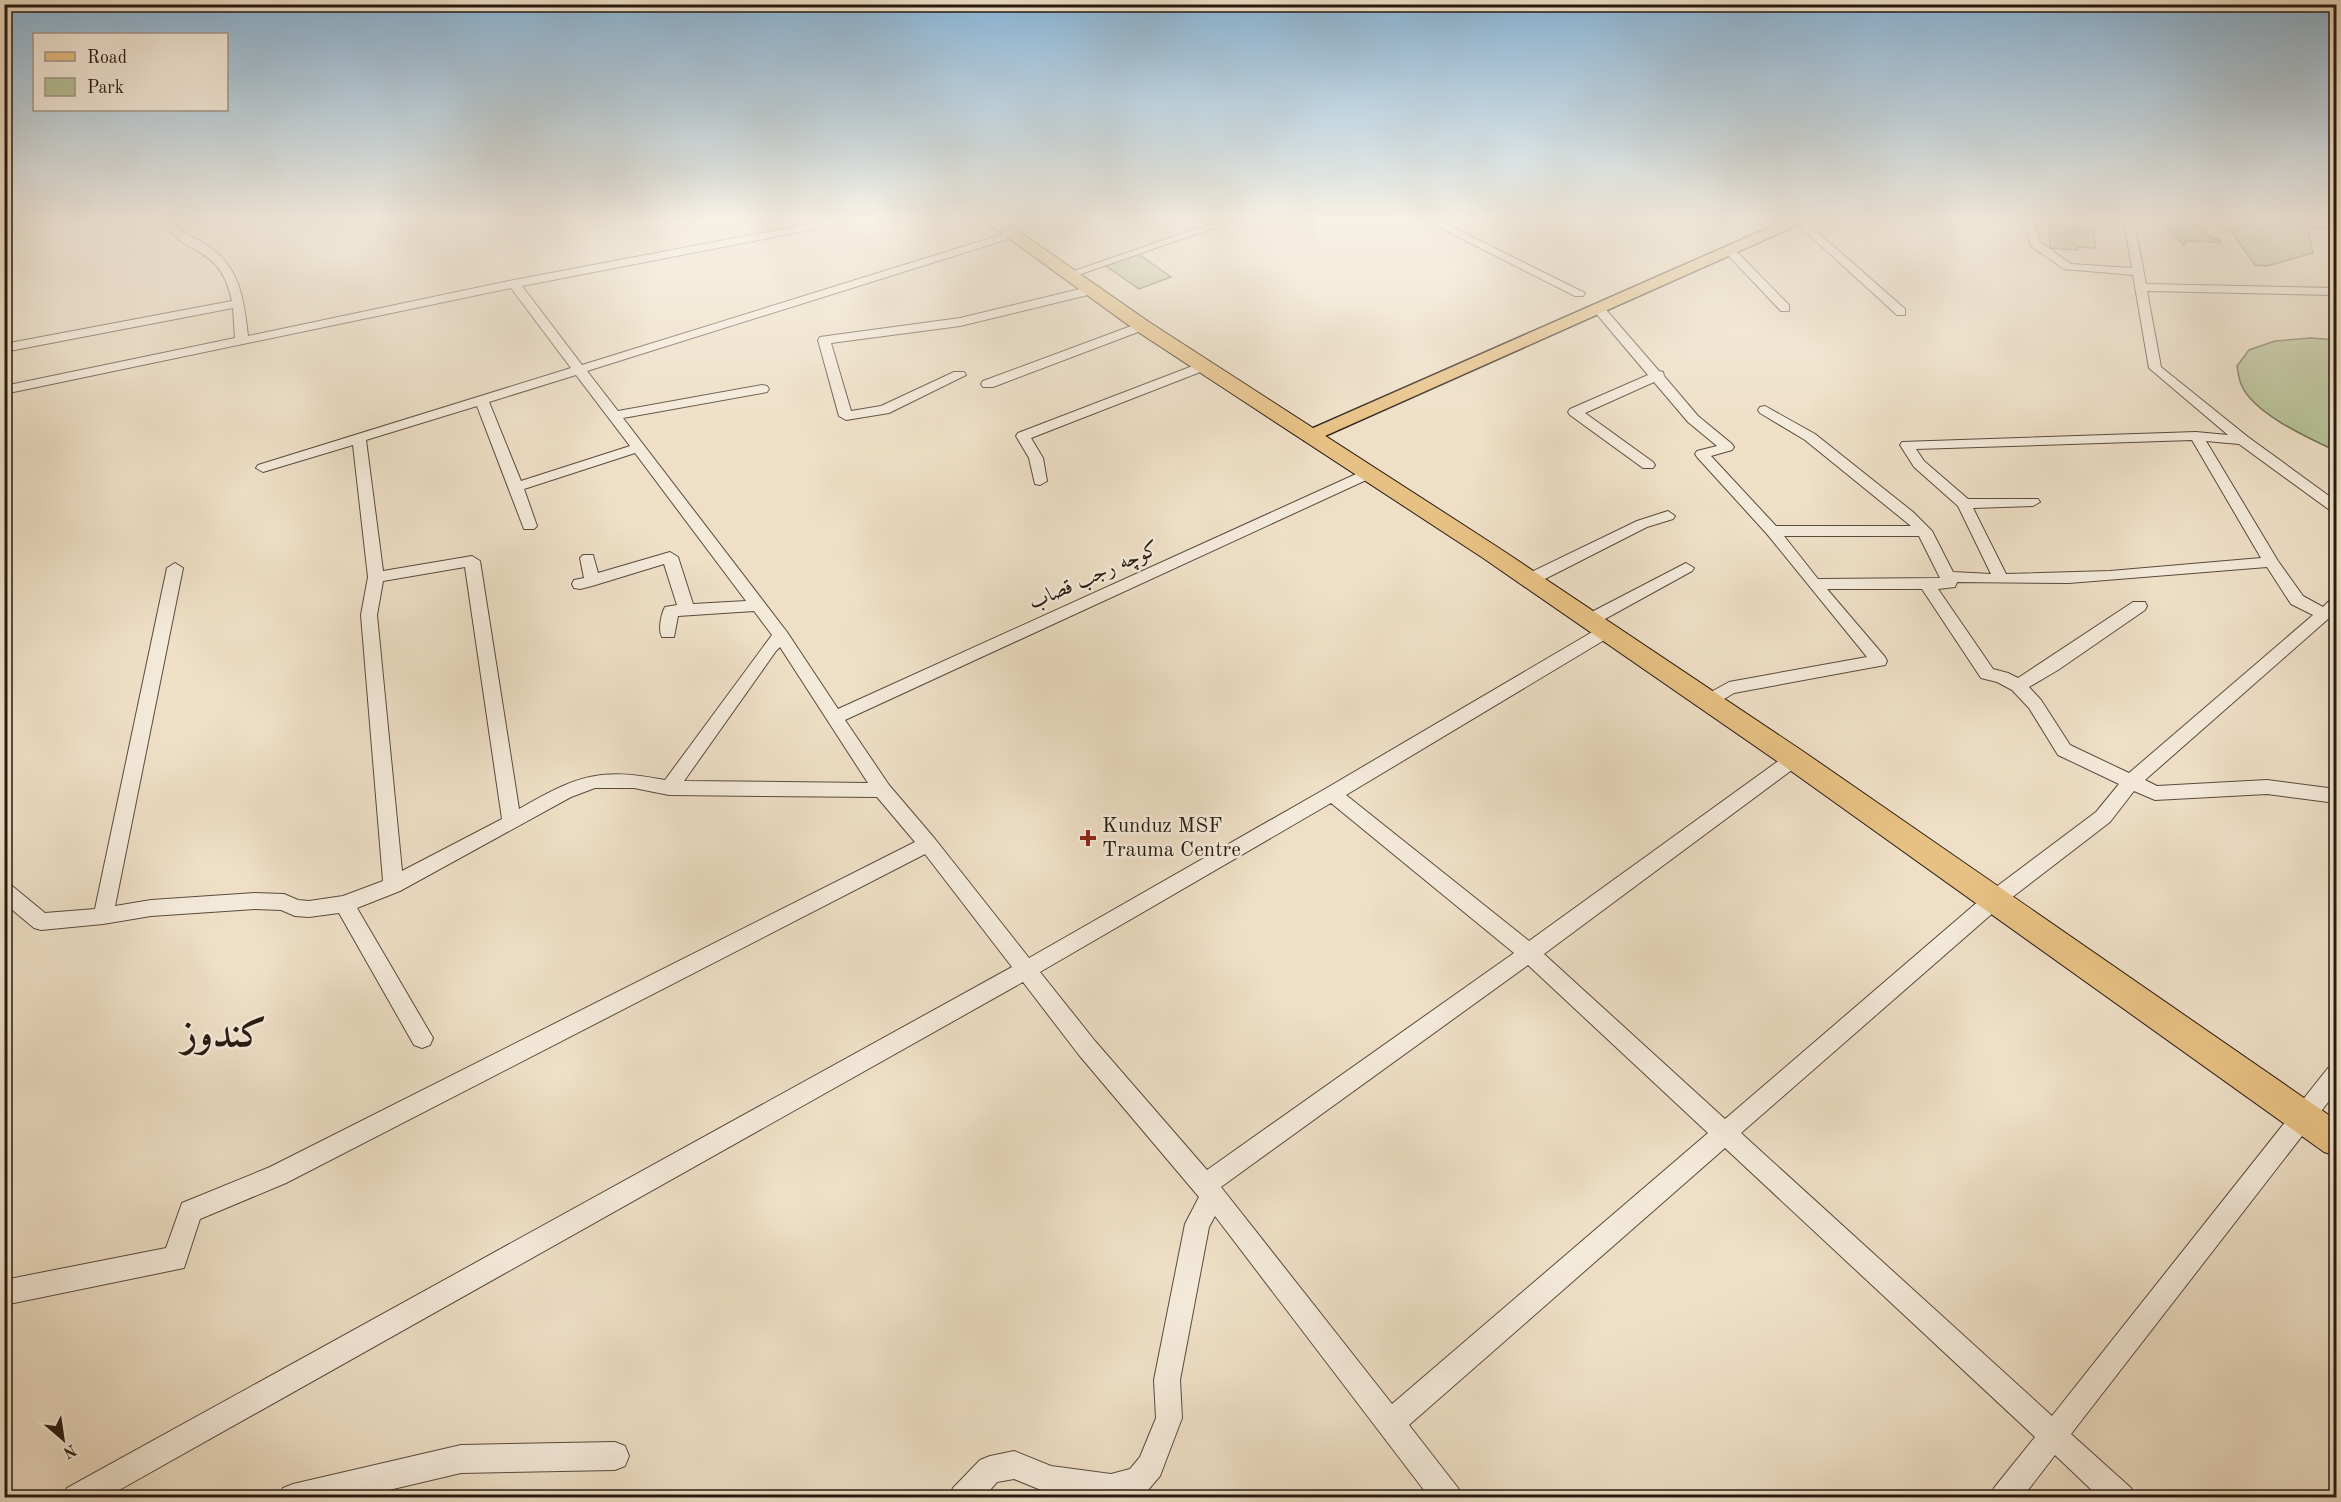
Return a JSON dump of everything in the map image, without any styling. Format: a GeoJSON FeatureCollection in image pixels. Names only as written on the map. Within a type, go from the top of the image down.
{"type":"FeatureCollection","features":[{"type":"Feature","properties":{"kind":"highway"},"geometry":{"type":"LineString","coordinates":[[1094,291],[1203,366],[1370,473],[1794,759],[2337,1140]]}},
{"type":"Feature","properties":{"kind":"main road"},"geometry":{"type":"LineString","coordinates":[[1310,435],[1636,291]]}},
{"type":"Feature","properties":{"kind":"street"},"geometry":{"type":"LineString","coordinates":[[236,291],[242,341]]}},
{"type":"Feature","properties":{"kind":"street"},"geometry":{"type":"LineString","coordinates":[[6,392],[484,291]]}},
{"type":"Feature","properties":{"kind":"street"},"geometry":{"type":"LineString","coordinates":[[519,291],[781,636],[882,790],[928,844],[1024,971],[1086,1048],[1209,1191],[1448,1497]]}},
{"type":"Feature","properties":{"kind":"street"},"geometry":{"type":"LineString","coordinates":[[263,468],[580,369],[814,291]]}},
{"type":"Feature","properties":{"kind":"street"},"geometry":{"type":"LineString","coordinates":[[959,375],[884,410],[846,416],[824,340],[960,322],[1087,291]]}},
{"type":"Feature","properties":{"kind":"street"},"geometry":{"type":"LineString","coordinates":[[1575,291],[1579,293]]}},
{"type":"Feature","properties":{"kind":"street"},"geometry":{"type":"LineString","coordinates":[[1769,291],[1785,308]]}},
{"type":"Feature","properties":{"kind":"street"},"geometry":{"type":"LineString","coordinates":[[1877,291],[1901,312]]}},
{"type":"Feature","properties":{"kind":"street"},"geometry":{"type":"LineString","coordinates":[[2142,291],[2155,368],[2243,440],[2337,508]]}},
{"type":"Feature","properties":{"kind":"street"},"geometry":{"type":"LineString","coordinates":[[4,348],[238,303]]}},
{"type":"Feature","properties":{"kind":"street"},"geometry":{"type":"LineString","coordinates":[[1598,308],[1694,419],[1727,447],[1702,454],[1772,531],[1879,661],[1730,688],[1708,701]]}},
{"type":"Feature","properties":{"kind":"street"},"geometry":{"type":"LineString","coordinates":[[988,384],[1143,326]]}},
{"type":"Feature","properties":{"kind":"street"},"geometry":{"type":"LineString","coordinates":[[1040,482],[1036,458],[1023,436],[1203,366]]}},
{"type":"Feature","properties":{"kind":"street"},"geometry":{"type":"LineString","coordinates":[[1648,465],[1575,412],[1658,375]]}},
{"type":"Feature","properties":{"kind":"street"},"geometry":{"type":"LineString","coordinates":[[614,416],[762,389]]}},
{"type":"Feature","properties":{"kind":"street"},"geometry":{"type":"LineString","coordinates":[[482,400],[529,526]]}},
{"type":"Feature","properties":{"kind":"street"},"geometry":{"type":"LineString","coordinates":[[1765,410],[1810,436],[1873,489],[1897,505],[1924,531],[1949,583],[1814,584]]}},
{"type":"Feature","properties":{"kind":"street"},"geometry":{"type":"LineString","coordinates":[[2001,579],[1964,504],[1919,464],[1907,445],[2196,436],[2243,440]]}},
{"type":"Feature","properties":{"kind":"street"},"geometry":{"type":"LineString","coordinates":[[2196,436],[2271,562],[2297,600],[2330,609]]}},
{"type":"Feature","properties":{"kind":"street"},"geometry":{"type":"LineString","coordinates":[[359,439],[376,577],[369,615],[393,885]]}},
{"type":"Feature","properties":{"kind":"street"},"geometry":{"type":"LineString","coordinates":[[516,487],[638,448]]}},
{"type":"Feature","properties":{"kind":"street","name":"کوچه رجب قصاب"},"geometry":{"type":"LineString","coordinates":[[835,717],[1370,473]]}},
{"type":"Feature","properties":{"kind":"street"},"geometry":{"type":"LineString","coordinates":[[1964,504],[2033,502]]}},
{"type":"Feature","properties":{"kind":"street"},"geometry":{"type":"LineString","coordinates":[[1529,580],[1642,524],[1668,516]]}},
{"type":"Feature","properties":{"kind":"street"},"geometry":{"type":"LineString","coordinates":[[1772,531],[1924,531]]}},
{"type":"Feature","properties":{"kind":"street"},"geometry":{"type":"LineString","coordinates":[[588,558],[586,582],[670,557],[687,610]]}},
{"type":"Feature","properties":{"kind":"street"},"geometry":{"type":"LineString","coordinates":[[376,577],[472,561],[512,822]]}},
{"type":"Feature","properties":{"kind":"street"},"geometry":{"type":"LineString","coordinates":[[1948,577],[2001,579],[2121,574],[2271,562]]}},
{"type":"Feature","properties":{"kind":"street"},"geometry":{"type":"LineString","coordinates":[[103,916],[175,568]]}},
{"type":"Feature","properties":{"kind":"street"},"geometry":{"type":"LineString","coordinates":[[77,1497],[1024,971],[1332,794],[1686,568]]}},
{"type":"Feature","properties":{"kind":"street"},"geometry":{"type":"LineString","coordinates":[[1927,584],[1987,674],[2002,677],[2018,686],[2035,704],[2064,750],[2155,793],[2267,787],[2337,796]]}},
{"type":"Feature","properties":{"kind":"street"},"geometry":{"type":"LineString","coordinates":[[668,633],[671,611],[758,606]]}},
{"type":"Feature","properties":{"kind":"street"},"geometry":{"type":"LineString","coordinates":[[2018,686],[2052,666],[2139,606]]}},
{"type":"Feature","properties":{"kind":"street"},"geometry":{"type":"LineString","coordinates":[[1391,1423],[1995,899],[2103,817],[2132,781],[2330,609]]}},
{"type":"Feature","properties":{"kind":"street"},"geometry":{"type":"LineString","coordinates":[[669,788],[770,647],[781,636]]}},
{"type":"Feature","properties":{"kind":"street"},"geometry":{"type":"LineString","coordinates":[[963,1497],[990,1470],[1014,1465],[1051,1480],[1111,1488],[1138,1480],[1150,1466],[1169,1418],[1167,1380],[1197,1224],[1209,1191],[1794,759]]}},
{"type":"Feature","properties":{"kind":"street"},"geometry":{"type":"LineString","coordinates":[[4,891],[41,922],[103,916],[151,908],[255,901],[284,902],[295,908],[309,909],[344,904],[393,885],[564,792],[594,781],[634,781],[669,788],[882,790]]}},
{"type":"Feature","properties":{"kind":"street"},"geometry":{"type":"LineString","coordinates":[[1332,794],[1529,953],[2121,1497]]}},
{"type":"Feature","properties":{"kind":"street"},"geometry":{"type":"LineString","coordinates":[[4,1293],[175,1259],[191,1211],[278,1175],[928,844]]}},
{"type":"Feature","properties":{"kind":"street"},"geometry":{"type":"LineString","coordinates":[[344,904],[422,1038]]}},
{"type":"Feature","properties":{"kind":"street"},"geometry":{"type":"LineString","coordinates":[[2004,1497],[2337,1075]]}},
{"type":"Feature","properties":{"kind":"street"},"geometry":{"type":"LineString","coordinates":[[293,1497],[461,1459],[615,1456]]}},
{"type":"Feature","properties":{"kind":"green space"},"geometry":{"type":"Polygon","coordinates":[[[2311,338],[2336,340],[2336,451],[2269,415],[2247,395],[2239,378],[2237,366],[2249,350],[2275,341],[2311,338]]]}},
{"type":"Feature","properties":{"kind":"place","name":"Kunduz MSF Trauma Centre"},"geometry":{"type":"Point","coordinates":[1088,838]}},
{"type":"Feature","properties":{"kind":"district","name":"کندوز"},"geometry":{"type":"Point","coordinates":[224,1035]}}]}
